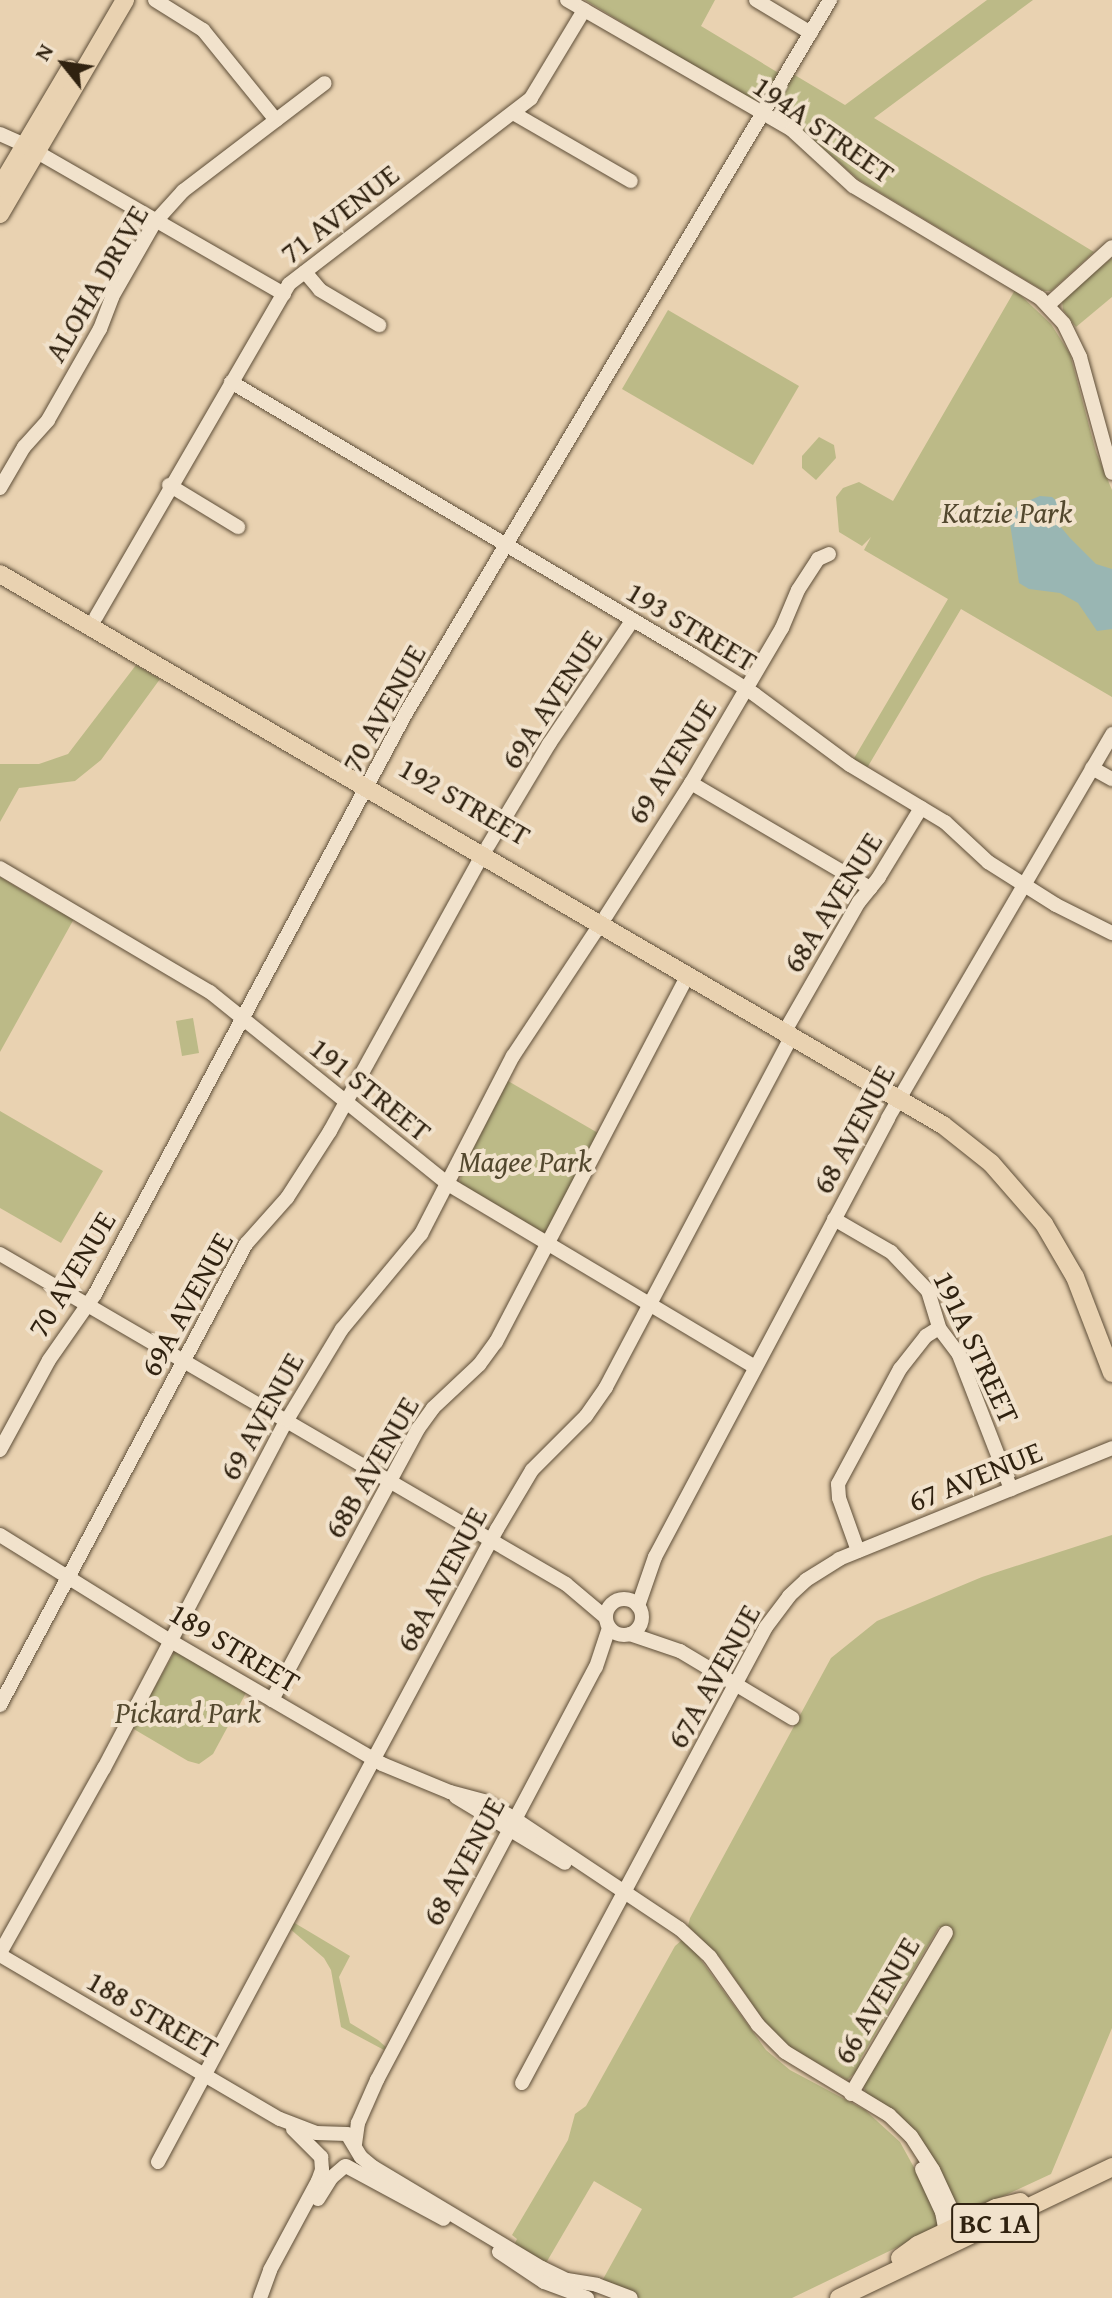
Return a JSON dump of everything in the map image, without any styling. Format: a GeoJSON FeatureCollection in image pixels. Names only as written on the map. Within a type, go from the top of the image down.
{"type":"FeatureCollection","features":[{"type":"Feature","properties":{"kind":"main road"},"geometry":{"type":"LineString","coordinates":[[0,202],[79,68],[85,44],[111,0]]}},
{"type":"Feature","properties":{"kind":"main road"},"geometry":{"type":"LineString","coordinates":[[0,187],[31,148],[125,0]]}},
{"type":"Feature","properties":{"kind":"main road"},"geometry":{"type":"LineString","coordinates":[[0,214],[31,148]]}},
{"type":"Feature","properties":{"kind":"main road","name":"192 STREET"},"geometry":{"type":"LineString","coordinates":[[0,560],[370,784]]}},
{"type":"Feature","properties":{"kind":"main road","name":"192 STREET"},"geometry":{"type":"LineString","coordinates":[[0,574],[370,784],[901,1094]]}},
{"type":"Feature","properties":{"kind":"main road","name":"192 STREET"},"geometry":{"type":"LineString","coordinates":[[485,851],[500,867],[603,921]]}},
{"type":"Feature","properties":{"kind":"main road"},"geometry":{"type":"LineString","coordinates":[[901,1094],[978,1137],[1031,1189],[1073,1248],[1112,1339]]}},
{"type":"Feature","properties":{"kind":"main road"},"geometry":{"type":"LineString","coordinates":[[901,1094],[975,1150],[1035,1211],[1075,1277],[1112,1373]]}},
{"type":"Feature","properties":{"kind":"main road","name":"BC 1A"},"geometry":{"type":"LineString","coordinates":[[839,2298],[927,2248],[1112,2167]]}},
{"type":"Feature","properties":{"kind":"main road","name":"BC 1A"},"geometry":{"type":"LineString","coordinates":[[952,2229],[996,2208],[1054,2194]]}},
{"type":"Feature","properties":{"kind":"main road"},"geometry":{"type":"LineString","coordinates":[[927,2248],[952,2229]]}},
{"type":"Feature","properties":{"kind":"street"},"geometry":{"type":"LineString","coordinates":[[155,0],[203,30],[276,120]]}},
{"type":"Feature","properties":{"kind":"street","name":"194A STREET"},"geometry":{"type":"LineString","coordinates":[[567,0],[764,113],[808,142],[853,186],[1008,277],[1048,305]]}},
{"type":"Feature","properties":{"kind":"street"},"geometry":{"type":"LineString","coordinates":[[756,0],[811,33]]}},
{"type":"Feature","properties":{"kind":"street","name":"70 AVENUE"},"geometry":{"type":"LineString","coordinates":[[0,1450],[49,1360],[87,1305],[245,1019],[406,713],[830,0]]}},
{"type":"Feature","properties":{"kind":"street","name":"71 AVENUE"},"geometry":{"type":"LineString","coordinates":[[96,617],[169,485],[289,284],[513,113],[536,92],[584,10]]}},
{"type":"Feature","properties":{"kind":"street","name":"ALOHA DRIVE"},"geometry":{"type":"LineString","coordinates":[[0,488],[20,453],[55,407],[155,222],[183,191],[325,83]]}},
{"type":"Feature","properties":{"kind":"street"},"geometry":{"type":"LineString","coordinates":[[513,113],[631,181]]}},
{"type":"Feature","properties":{"kind":"street"},"geometry":{"type":"LineString","coordinates":[[0,134],[31,148],[155,222],[174,228],[284,294]]}},
{"type":"Feature","properties":{"kind":"street"},"geometry":{"type":"LineString","coordinates":[[1112,247],[1048,305],[1064,324],[1080,357],[1112,473]]}},
{"type":"Feature","properties":{"kind":"street"},"geometry":{"type":"LineString","coordinates":[[305,272],[320,290],[379,325]]}},
{"type":"Feature","properties":{"kind":"street","name":"193 STREET"},"geometry":{"type":"LineString","coordinates":[[231,382],[746,689],[850,765],[945,822],[988,862],[1112,933]]}},
{"type":"Feature","properties":{"kind":"street"},"geometry":{"type":"LineString","coordinates":[[169,485],[238,527]]}},
{"type":"Feature","properties":{"kind":"street","name":"69 AVENUE"},"geometry":{"type":"LineString","coordinates":[[0,1954],[104,1768],[287,1420],[342,1329],[421,1234],[513,1056],[691,783],[782,628],[798,590],[818,559],[829,554]]}},
{"type":"Feature","properties":{"kind":"street","name":"69A AVENUE"},"geometry":{"type":"LineString","coordinates":[[0,1705],[246,1244],[287,1198],[347,1104],[485,851],[554,736],[595,681],[632,621]]}},
{"type":"Feature","properties":{"kind":"street","name":"68 AVENUE"},"geometry":{"type":"LineString","coordinates":[[617,1629],[639,1627],[640,1610],[655,1557],[755,1367],[901,1094],[1112,734]]}},
{"type":"Feature","properties":{"kind":"street"},"geometry":{"type":"LineString","coordinates":[[1092,768],[1112,779]]}},
{"type":"Feature","properties":{"kind":"street"},"geometry":{"type":"LineString","coordinates":[[691,783],[870,888]]}},
{"type":"Feature","properties":{"kind":"street","name":"68A AVENUE"},"geometry":{"type":"LineString","coordinates":[[158,2162],[491,1540],[532,1470],[586,1416],[606,1387],[790,1030],[870,888],[921,808]]}},
{"type":"Feature","properties":{"kind":"street","name":"191 STREET"},"geometry":{"type":"LineString","coordinates":[[0,868],[192,980],[245,1019],[448,1184],[755,1367]]}},
{"type":"Feature","properties":{"kind":"street","name":"68B AVENUE"},"geometry":{"type":"LineString","coordinates":[[272,1700],[389,1481],[433,1408],[486,1357],[695,975]]}},
{"type":"Feature","properties":{"kind":"street","name":"191A STREET"},"geometry":{"type":"LineString","coordinates":[[834,1219],[891,1252],[916,1275],[932,1299],[939,1328],[959,1355],[1011,1489]]}},
{"type":"Feature","properties":{"kind":"street"},"geometry":{"type":"LineString","coordinates":[[0,1254],[566,1584],[617,1629],[680,1651]]}},
{"type":"Feature","properties":{"kind":"street"},"geometry":{"type":"LineString","coordinates":[[858,1551],[839,1498],[838,1484],[900,1369],[923,1340],[939,1328]]}},
{"type":"Feature","properties":{"kind":"street","name":"67 AVENUE"},"geometry":{"type":"LineString","coordinates":[[858,1551],[1112,1448]]}},
{"type":"Feature","properties":{"kind":"street","name":"189 STREET"},"geometry":{"type":"LineString","coordinates":[[0,1535],[169,1640],[374,1759],[450,1792],[483,1801],[567,1864],[587,1870],[696,1942],[758,2025],[785,2052],[895,2120],[926,2157],[952,2229]]}},
{"type":"Feature","properties":{"kind":"street","name":"67A AVENUE"},"geometry":{"type":"LineString","coordinates":[[522,2083],[766,1627],[789,1596],[822,1569],[858,1551]]}},
{"type":"Feature","properties":{"kind":"street","name":"68 AVENUE"},"geometry":{"type":"LineString","coordinates":[[355,2144],[358,2123],[377,2080],[617,1629],[619,1600],[655,1557]]}},
{"type":"Feature","properties":{"kind":"street"},"geometry":{"type":"LineString","coordinates":[[566,1584],[619,1600],[640,1610],[649,1626],[680,1651],[792,1718]]}},
{"type":"Feature","properties":{"kind":"street","name":"66 AVENUE"},"geometry":{"type":"LineString","coordinates":[[851,2094],[946,1933]]}},
{"type":"Feature","properties":{"kind":"street","name":"188 STREET"},"geometry":{"type":"LineString","coordinates":[[0,1954],[280,2119],[316,2133],[334,2132]]}},
{"type":"Feature","properties":{"kind":"street","name":"68 AVENUE"},"geometry":{"type":"LineString","coordinates":[[334,2132],[350,2119],[377,2080]]}},
{"type":"Feature","properties":{"kind":"street","name":"188 STREET"},"geometry":{"type":"LineString","coordinates":[[280,2119],[321,2157]]}},
{"type":"Feature","properties":{"kind":"street"},"geometry":{"type":"LineString","coordinates":[[262,2295],[270,2270],[318,2181],[322,2170],[321,2141],[334,2132],[349,2135],[373,2167],[542,2268],[567,2280],[597,2285],[631,2298]]}},
{"type":"Feature","properties":{"kind":"street"},"geometry":{"type":"LineString","coordinates":[[262,2295],[325,2186],[355,2156],[355,2144]]}},
{"type":"Feature","properties":{"kind":"street"},"geometry":{"type":"LineString","coordinates":[[321,2157],[332,2167],[345,2166],[489,2246],[544,2282],[587,2298]]}},
{"type":"Feature","properties":{"kind":"green space"},"geometry":{"type":"Polygon","coordinates":[[[585,0],[715,0],[701,26],[782,75],[768,97],[754,100],[666,53],[661,46],[585,0]]]}},
{"type":"Feature","properties":{"kind":"green space"},"geometry":{"type":"Polygon","coordinates":[[[987,0],[1033,0],[874,118],[1094,252],[1051,291],[1044,291],[859,180],[777,108],[793,74],[845,105],[987,0]]]}},
{"type":"Feature","properties":{"kind":"green space"},"geometry":{"type":"Polygon","coordinates":[[[1112,258],[1112,297],[1076,327],[1063,310],[1062,299],[1112,258]]]}},
{"type":"Feature","properties":{"kind":"green space","name":"Katzie Park"},"geometry":{"type":"Polygon","coordinates":[[[1015,290],[1051,324],[1070,354],[1096,452],[1112,490],[1112,697],[961,609],[867,768],[853,760],[948,599],[864,550],[871,537],[862,546],[839,532],[836,497],[843,488],[859,482],[893,501],[1015,290]]]}},
{"type":"Feature","properties":{"kind":"green space"},"geometry":{"type":"Polygon","coordinates":[[[668,310],[799,386],[753,465],[622,389],[668,310]]]}},
{"type":"Feature","properties":{"kind":"green space"},"geometry":{"type":"Polygon","coordinates":[[[819,437],[834,445],[836,458],[816,480],[802,468],[802,456],[819,437]]]}},
{"type":"Feature","properties":{"kind":"green space"},"geometry":{"type":"Polygon","coordinates":[[[136,665],[160,679],[101,760],[75,781],[19,788],[0,822],[0,764],[39,764],[68,754],[136,665]]]}},
{"type":"Feature","properties":{"kind":"green space"},"geometry":{"type":"Polygon","coordinates":[[[0,877],[55,910],[75,917],[0,1052],[0,877]]]}},
{"type":"Feature","properties":{"kind":"green space"},"geometry":{"type":"Polygon","coordinates":[[[193,1018],[199,1053],[182,1056],[176,1021],[193,1018]]]}},
{"type":"Feature","properties":{"kind":"green space","name":"Magee Park"},"geometry":{"type":"Polygon","coordinates":[[[508,1081],[598,1133],[548,1231],[544,1233],[460,1183],[461,1173],[508,1081]]]}},
{"type":"Feature","properties":{"kind":"green space"},"geometry":{"type":"Polygon","coordinates":[[[0,1111],[103,1171],[61,1243],[0,1208],[0,1111]]]}},
{"type":"Feature","properties":{"kind":"green space"},"geometry":{"type":"Polygon","coordinates":[[[1112,1535],[1112,2028],[1051,2174],[967,2213],[959,2210],[937,2166],[866,2093],[863,2084],[952,1935],[939,1927],[861,2058],[859,2069],[847,2080],[788,2046],[766,2024],[719,1956],[688,1926],[831,1658],[877,1621],[982,1577],[1112,1535]]]}},
{"type":"Feature","properties":{"kind":"green space","name":"Pickard Park"},"geometry":{"type":"Polygon","coordinates":[[[175,1651],[247,1691],[213,1754],[199,1764],[188,1761],[132,1728],[175,1651]]]}},
{"type":"Feature","properties":{"kind":"green space"},"geometry":{"type":"Polygon","coordinates":[[[293,1922],[350,1956],[339,1977],[350,2023],[378,2040],[386,2047],[384,2050],[341,2027],[331,1970],[324,1958],[289,1928],[293,1922]]]}},
{"type":"Feature","properties":{"kind":"green space"},"geometry":{"type":"Polygon","coordinates":[[[682,1940],[696,1953],[766,2050],[790,2070],[865,2110],[900,2142],[938,2211],[939,2225],[792,2298],[639,2298],[602,2281],[642,2209],[594,2181],[546,2263],[514,2245],[517,2239],[512,2235],[568,2140],[575,2114],[586,2106],[675,1946],[682,1940]]]}},
{"type":"Feature","properties":{"kind":"water"},"geometry":{"type":"Polygon","coordinates":[[[1040,496],[1052,497],[1060,504],[1060,526],[1096,564],[1112,569],[1112,629],[1097,631],[1078,603],[1060,593],[1029,589],[1019,583],[1009,517],[1018,505],[1040,496]]]}}]}
